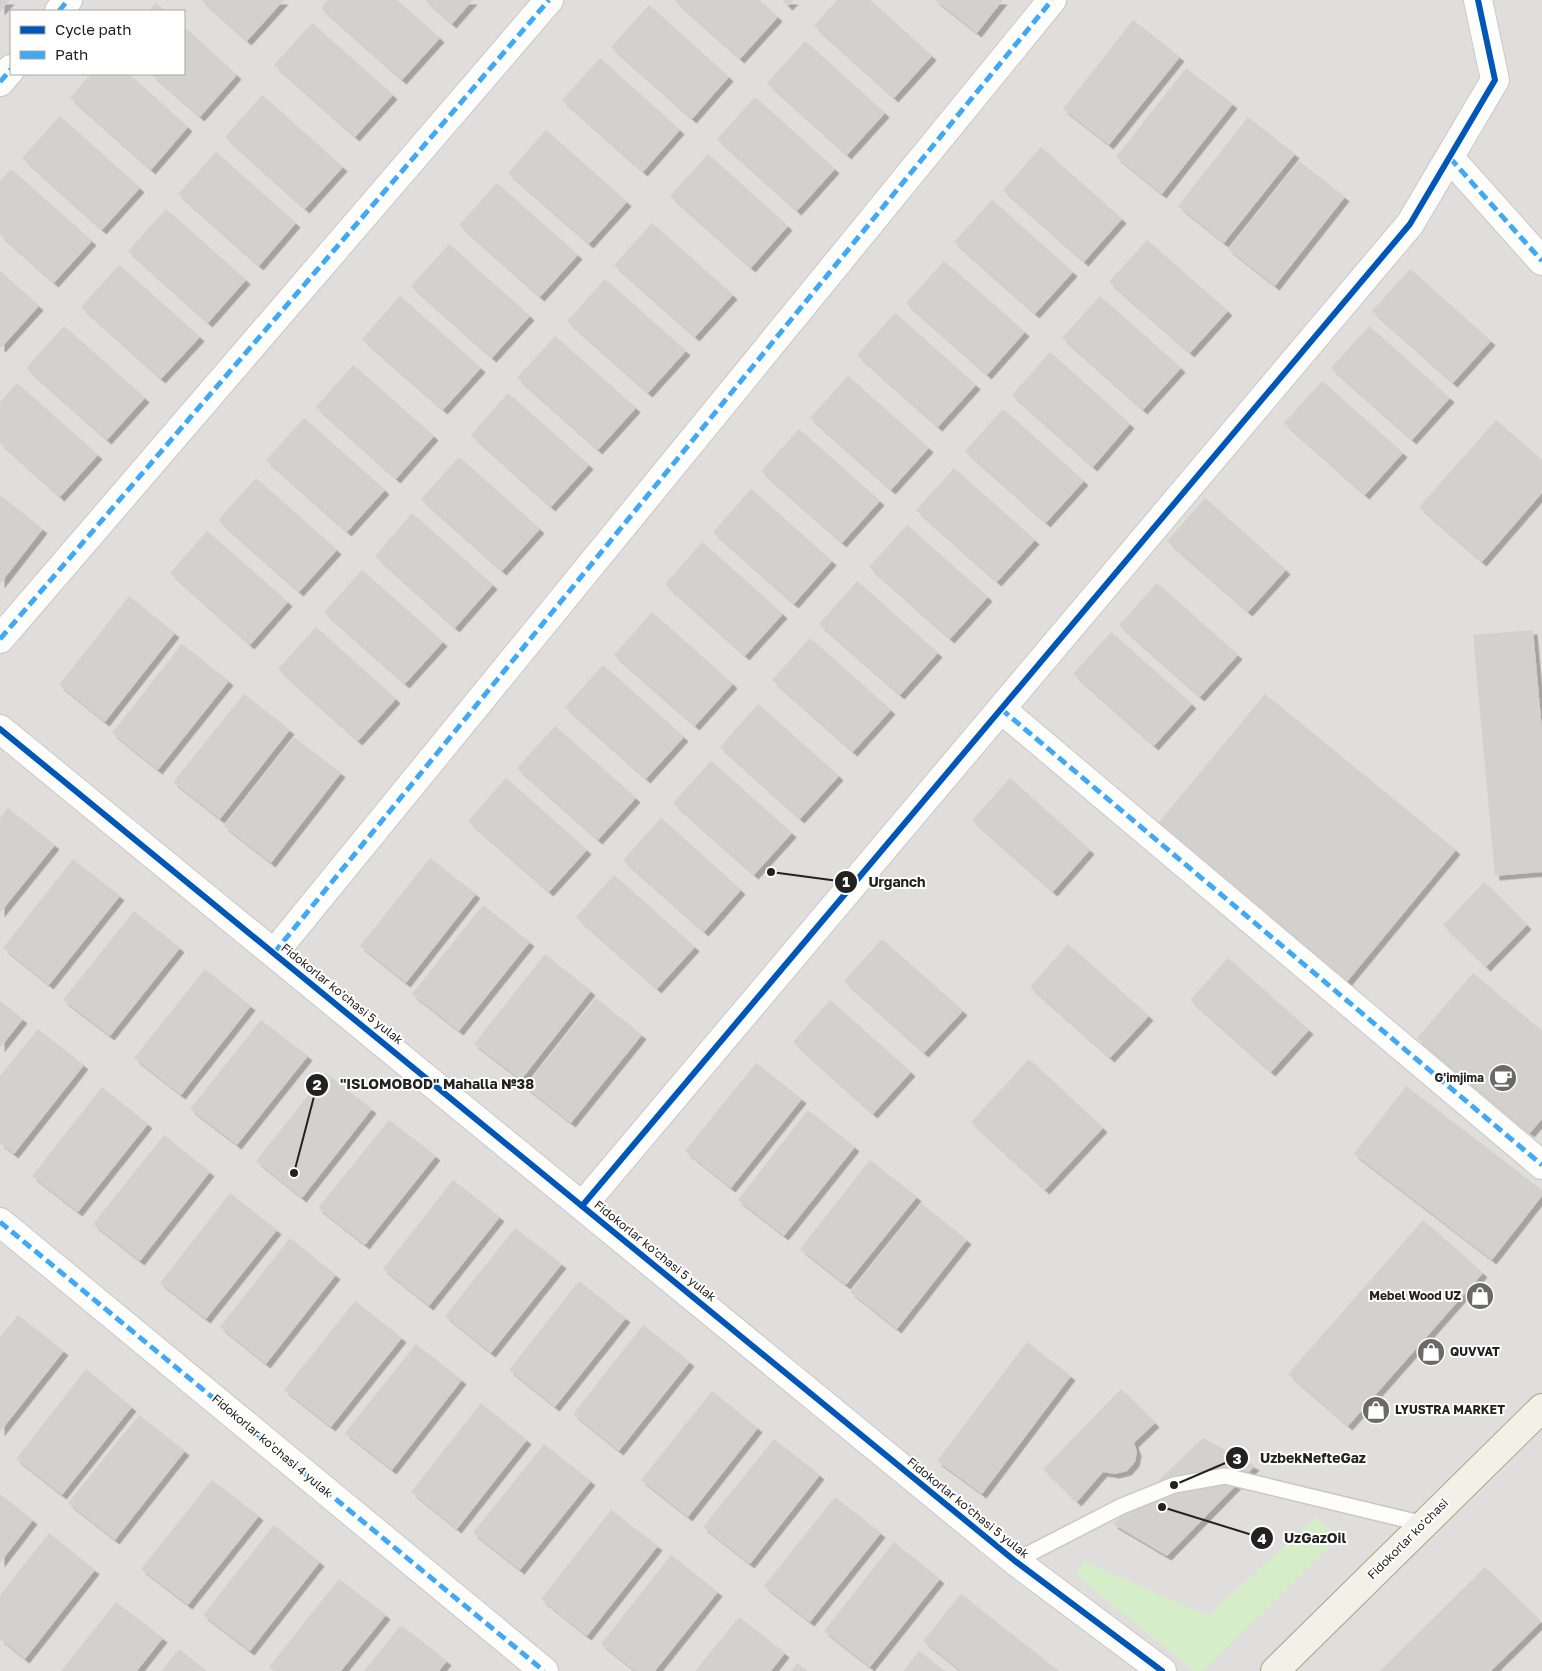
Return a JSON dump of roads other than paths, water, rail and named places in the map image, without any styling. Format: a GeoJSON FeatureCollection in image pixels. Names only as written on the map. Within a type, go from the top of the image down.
{"type":"FeatureCollection","features":[{"type":"Feature","properties":{"kind":"main road","name":"Fidokorlar ko'chasi"},"geometry":{"type":"LineString","coordinates":[[1275,1671],[1542,1408]]}},
{"type":"Feature","properties":{"kind":"street"},"geometry":{"type":"LineString","coordinates":[[60,10],[68,0]]}},
{"type":"Feature","properties":{"kind":"street"},"geometry":{"type":"LineString","coordinates":[[0,639],[549,0]]}},
{"type":"Feature","properties":{"kind":"street"},"geometry":{"type":"LineString","coordinates":[[274,953],[1052,0]]}},
{"type":"Feature","properties":{"kind":"street"},"geometry":{"type":"LineString","coordinates":[[582,1206],[1410,224],[1495,80],[1478,0]]}},
{"type":"Feature","properties":{"kind":"street"},"geometry":{"type":"LineString","coordinates":[[0,82],[10,70]]}},
{"type":"Feature","properties":{"kind":"street"},"geometry":{"type":"LineString","coordinates":[[1450,158],[1542,261]]}},
{"type":"Feature","properties":{"kind":"street"},"geometry":{"type":"LineString","coordinates":[[1001,709],[1542,1165]]}},
{"type":"Feature","properties":{"kind":"street","name":"Fidokorlar ko'chasi 5 yulak"},"geometry":{"type":"LineString","coordinates":[[0,729],[1015,1561],[1162,1671]]}},
{"type":"Feature","properties":{"kind":"street","name":"Fidokorlar ko'chasi 4 yulak"},"geometry":{"type":"LineString","coordinates":[[0,1222],[544,1671]]}},
{"type":"Feature","properties":{"kind":"lane"},"geometry":{"type":"LineString","coordinates":[[1015,1561],[1122,1506],[1174,1484],[1225,1476],[1424,1524]]}},
{"type":"Feature","properties":{"kind":"place","name":"Urganch"},"geometry":{"type":"Point","coordinates":[771,872]}},
{"type":"Feature","properties":{"kind":"place","name":"G'imjima"},"geometry":{"type":"Point","coordinates":[1503,1078]}},
{"type":"Feature","properties":{"kind":"place","name":"\"ISLOMOBOD\" Mahalla №38"},"geometry":{"type":"Point","coordinates":[294,1173]}},
{"type":"Feature","properties":{"kind":"place","name":"Mebel Wood UZ"},"geometry":{"type":"Point","coordinates":[1480,1296]}},
{"type":"Feature","properties":{"kind":"place","name":"QUVVAT"},"geometry":{"type":"Point","coordinates":[1431,1352]}},
{"type":"Feature","properties":{"kind":"place","name":"LYUSTRA MARKET"},"geometry":{"type":"Point","coordinates":[1376,1410]}},
{"type":"Feature","properties":{"kind":"place","name":"UzbekNefteGaz"},"geometry":{"type":"Point","coordinates":[1174,1485]}},
{"type":"Feature","properties":{"kind":"place","name":"UzGazOil"},"geometry":{"type":"Point","coordinates":[1162,1507]}}]}
